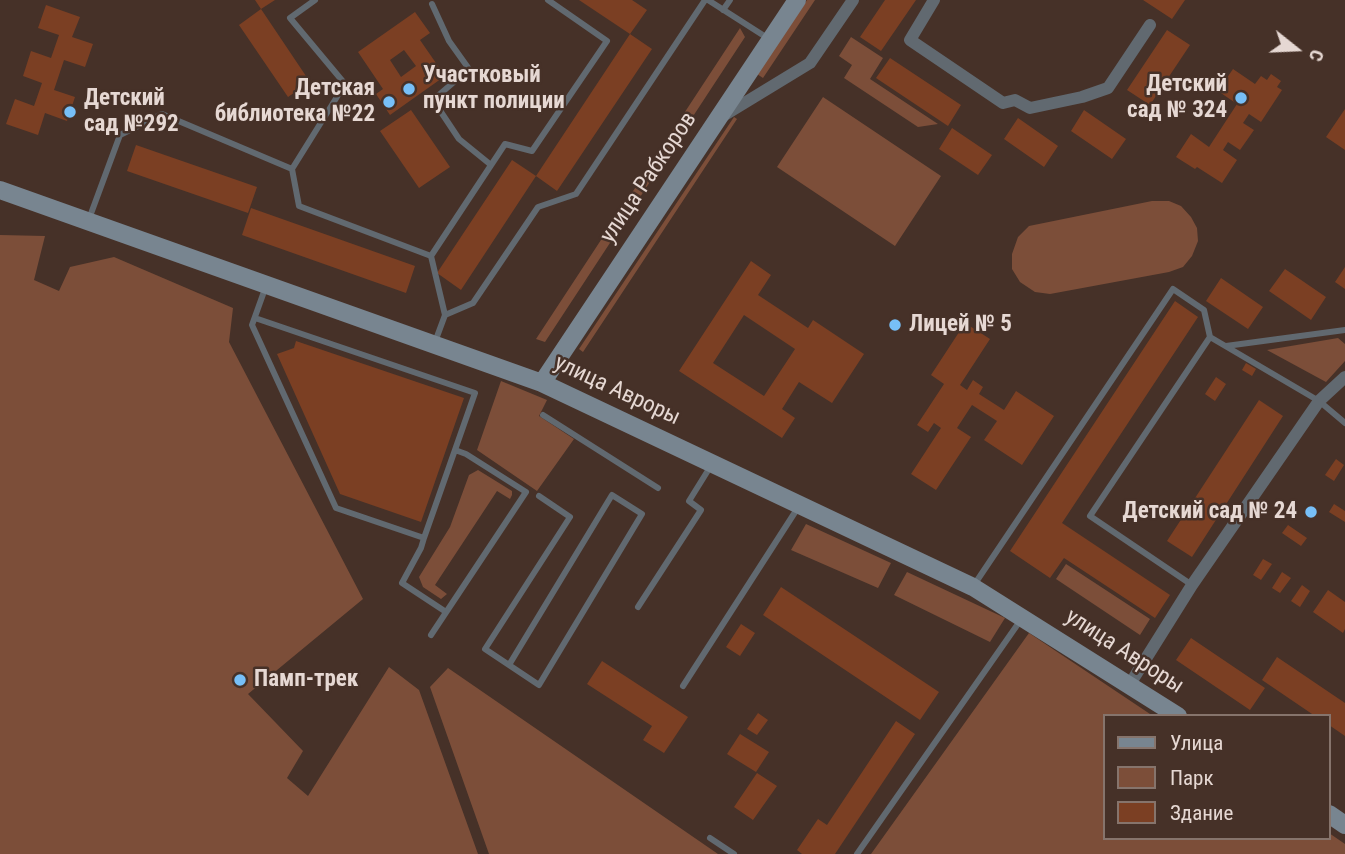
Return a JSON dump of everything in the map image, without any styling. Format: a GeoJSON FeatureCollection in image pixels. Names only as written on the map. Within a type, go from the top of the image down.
{"type":"FeatureCollection","features":[{"type":"Feature","properties":{"kind":"street","name":"улица Рабкоров"},"geometry":{"type":"LineString","coordinates":[[542,383],[797,0]]}},
{"type":"Feature","properties":{"kind":"street"},"geometry":{"type":"LineString","coordinates":[[717,120],[810,63],[853,0]]}},
{"type":"Feature","properties":{"kind":"street"},"geometry":{"type":"LineString","coordinates":[[934,0],[910,40],[1003,103],[1015,100],[1030,108],[1082,97],[1108,88],[1150,25]]}},
{"type":"Feature","properties":{"kind":"street","name":"улица Авроры"},"geometry":{"type":"LineString","coordinates":[[0,190],[542,383],[973,587],[1175,714]]}},
{"type":"Feature","properties":{"kind":"street"},"geometry":{"type":"LineString","coordinates":[[1130,684],[1192,585],[1319,401],[1345,377]]}},
{"type":"Feature","properties":{"kind":"lane"},"geometry":{"type":"LineString","coordinates":[[314,0],[290,18],[345,85],[292,169],[299,206],[432,256]]}},
{"type":"Feature","properties":{"kind":"lane"},"geometry":{"type":"LineString","coordinates":[[435,344],[445,315],[432,256],[505,144],[532,151],[607,40],[548,0]]}},
{"type":"Feature","properties":{"kind":"lane"},"geometry":{"type":"LineString","coordinates":[[445,315],[473,303],[538,207],[576,194],[707,0],[770,40]]}},
{"type":"Feature","properties":{"kind":"lane"},"geometry":{"type":"LineString","coordinates":[[723,10],[730,0]]}},
{"type":"Feature","properties":{"kind":"lane"},"geometry":{"type":"LineString","coordinates":[[432,4],[449,41],[469,69],[433,100],[459,139],[491,165]]}},
{"type":"Feature","properties":{"kind":"lane"},"geometry":{"type":"LineString","coordinates":[[88,221],[120,135],[162,114],[292,169]]}},
{"type":"Feature","properties":{"kind":"lane"},"geometry":{"type":"LineString","coordinates":[[266,284],[252,325],[336,508],[424,538]]}},
{"type":"Feature","properties":{"kind":"lane"},"geometry":{"type":"LineString","coordinates":[[973,587],[1172,289],[1204,310],[1210,337],[1090,516],[1192,585]]}},
{"type":"Feature","properties":{"kind":"lane"},"geometry":{"type":"LineString","coordinates":[[255,318],[475,393],[421,548],[402,583],[446,612]]}},
{"type":"Feature","properties":{"kind":"lane"},"geometry":{"type":"LineString","coordinates":[[1225,346],[1345,330]]}},
{"type":"Feature","properties":{"kind":"lane"},"geometry":{"type":"LineString","coordinates":[[1210,337],[1319,401],[1345,423]]}},
{"type":"Feature","properties":{"kind":"lane"},"geometry":{"type":"LineString","coordinates":[[543,415],[658,488]]}},
{"type":"Feature","properties":{"kind":"lane"},"geometry":{"type":"LineString","coordinates":[[431,635],[526,492],[466,454],[455,450]]}},
{"type":"Feature","properties":{"kind":"lane"},"geometry":{"type":"LineString","coordinates":[[638,607],[701,510],[689,500],[713,463]]}},
{"type":"Feature","properties":{"kind":"lane"},"geometry":{"type":"LineString","coordinates":[[509,665],[612,495],[642,514],[539,685],[509,665],[485,649],[570,517],[539,496]]}},
{"type":"Feature","properties":{"kind":"lane"},"geometry":{"type":"LineString","coordinates":[[683,687],[800,504]]}},
{"type":"Feature","properties":{"kind":"lane"},"geometry":{"type":"LineString","coordinates":[[857,854],[1023,616]]}},
{"type":"Feature","properties":{"kind":"lane"},"geometry":{"type":"LineString","coordinates":[[710,838],[734,854]]}},
{"type":"Feature","properties":{"kind":"green space"},"geometry":{"type":"Polygon","coordinates":[[[807,0],[815,0],[763,78],[757,74],[807,0]]]}},
{"type":"Feature","properties":{"kind":"green space"},"geometry":{"type":"Polygon","coordinates":[[[740,28],[745,37],[545,342],[536,339],[740,28]]]}},
{"type":"Feature","properties":{"kind":"green space"},"geometry":{"type":"Polygon","coordinates":[[[851,37],[883,58],[870,79],[938,124],[918,127],[844,78],[852,65],[839,56],[851,37]]]}},
{"type":"Feature","properties":{"kind":"green space"},"geometry":{"type":"Polygon","coordinates":[[[823,97],[941,176],[895,246],[777,167],[823,97]]]}},
{"type":"Feature","properties":{"kind":"green space"},"geometry":{"type":"Polygon","coordinates":[[[734,117],[737,119],[583,352],[579,349],[734,117]]]}},
{"type":"Feature","properties":{"kind":"green space"},"geometry":{"type":"Polygon","coordinates":[[[1152,201],[1169,201],[1181,206],[1197,228],[1198,241],[1192,256],[1183,267],[1169,272],[1050,294],[1035,292],[1020,282],[1012,269],[1012,254],[1018,237],[1029,226],[1152,201]]]}},
{"type":"Feature","properties":{"kind":"green space"},"geometry":{"type":"Polygon","coordinates":[[[0,235],[45,236],[34,280],[59,291],[70,267],[114,257],[233,308],[229,342],[363,599],[248,694],[303,751],[287,778],[308,796],[389,667],[419,690],[478,854],[0,854],[0,235]]]}},
{"type":"Feature","properties":{"kind":"green space"},"geometry":{"type":"Polygon","coordinates":[[[1338,338],[1345,344],[1345,361],[1326,382],[1267,350],[1338,338]]]}},
{"type":"Feature","properties":{"kind":"green space"},"geometry":{"type":"Polygon","coordinates":[[[501,381],[547,400],[539,416],[574,439],[537,491],[477,450],[501,381]]]}},
{"type":"Feature","properties":{"kind":"green space"},"geometry":{"type":"Polygon","coordinates":[[[478,470],[512,491],[512,495],[510,499],[497,491],[435,585],[447,594],[441,599],[423,587],[419,577],[450,527],[469,475],[478,470]]]}},
{"type":"Feature","properties":{"kind":"green space"},"geometry":{"type":"Polygon","coordinates":[[[806,524],[891,563],[878,588],[791,550],[806,524]]]}},
{"type":"Feature","properties":{"kind":"green space"},"geometry":{"type":"Polygon","coordinates":[[[1066,564],[1150,619],[1140,635],[1056,579],[1066,564]]]}},
{"type":"Feature","properties":{"kind":"green space"},"geometry":{"type":"Polygon","coordinates":[[[907,572],[1005,618],[990,642],[894,595],[907,572]]]}},
{"type":"Feature","properties":{"kind":"green space"},"geometry":{"type":"Polygon","coordinates":[[[1029,633],[1150,714],[1104,714],[1104,840],[1331,840],[1331,834],[1345,844],[1345,854],[871,854],[1029,633]]]}},
{"type":"Feature","properties":{"kind":"green space"},"geometry":{"type":"Polygon","coordinates":[[[448,668],[718,854],[489,854],[430,687],[448,668]]]}},
{"type":"Feature","properties":{"kind":"building"},"geometry":{"type":"Polygon","coordinates":[[[255,0],[275,0],[261,9],[255,0]]]}},
{"type":"Feature","properties":{"kind":"building"},"geometry":{"type":"Polygon","coordinates":[[[579,0],[632,0],[647,10],[630,34],[579,0]]]}},
{"type":"Feature","properties":{"kind":"building"},"geometry":{"type":"Polygon","coordinates":[[[885,0],[916,0],[881,51],[860,37],[885,0]]]}},
{"type":"Feature","properties":{"kind":"building"},"geometry":{"type":"Polygon","coordinates":[[[1143,0],[1185,0],[1172,19],[1143,0]]]}},
{"type":"Feature","properties":{"kind":"building"},"geometry":{"type":"Polygon","coordinates":[[[46,5],[80,17],[72,37],[93,44],[85,67],[64,60],[54,90],[75,97],[67,121],[45,113],[38,135],[6,124],[15,99],[34,106],[42,83],[23,76],[31,51],[51,58],[59,35],[38,28],[46,5]]]}},
{"type":"Feature","properties":{"kind":"building"},"geometry":{"type":"Polygon","coordinates":[[[261,9],[310,82],[288,97],[239,25],[261,9]]]}},
{"type":"Feature","properties":{"kind":"building"},"geometry":{"type":"Polygon","coordinates":[[[415,12],[430,33],[420,40],[445,76],[390,115],[376,94],[383,89],[358,52],[415,12]],[[404,50],[390,60],[401,77],[416,66],[404,50]]]}},
{"type":"Feature","properties":{"kind":"building"},"geometry":{"type":"Polygon","coordinates":[[[1167,30],[1190,45],[1150,105],[1127,90],[1167,30]]]}},
{"type":"Feature","properties":{"kind":"building"},"geometry":{"type":"Polygon","coordinates":[[[630,34],[652,49],[557,191],[536,176],[630,34]]]}},
{"type":"Feature","properties":{"kind":"building"},"geometry":{"type":"Polygon","coordinates":[[[890,58],[961,105],[948,126],[876,78],[890,58]]]}},
{"type":"Feature","properties":{"kind":"building"},"geometry":{"type":"Polygon","coordinates":[[[1233,69],[1255,84],[1261,76],[1267,80],[1271,74],[1281,81],[1277,87],[1282,90],[1261,122],[1249,114],[1243,123],[1254,130],[1240,150],[1228,142],[1223,150],[1237,160],[1222,183],[1176,157],[1191,134],[1209,147],[1237,104],[1218,91],[1233,69]]]}},
{"type":"Feature","properties":{"kind":"building"},"geometry":{"type":"Polygon","coordinates":[[[1345,109],[1345,150],[1326,137],[1345,109]]]}},
{"type":"Feature","properties":{"kind":"building"},"geometry":{"type":"Polygon","coordinates":[[[411,110],[450,167],[419,188],[380,131],[411,110]]]}},
{"type":"Feature","properties":{"kind":"building"},"geometry":{"type":"Polygon","coordinates":[[[1084,110],[1126,139],[1112,159],[1071,131],[1084,110]]]}},
{"type":"Feature","properties":{"kind":"building"},"geometry":{"type":"Polygon","coordinates":[[[1018,118],[1058,146],[1044,167],[1004,139],[1018,118]]]}},
{"type":"Feature","properties":{"kind":"building"},"geometry":{"type":"Polygon","coordinates":[[[952,128],[992,155],[978,175],[939,149],[952,128]]]}},
{"type":"Feature","properties":{"kind":"building"},"geometry":{"type":"Polygon","coordinates":[[[136,145],[257,187],[248,213],[127,171],[136,145]]]}},
{"type":"Feature","properties":{"kind":"building"},"geometry":{"type":"Polygon","coordinates":[[[512,160],[536,176],[461,290],[437,273],[512,160]]]}},
{"type":"Feature","properties":{"kind":"building"},"geometry":{"type":"Polygon","coordinates":[[[251,208],[415,266],[406,293],[242,235],[251,208]]]}},
{"type":"Feature","properties":{"kind":"building"},"geometry":{"type":"Polygon","coordinates":[[[751,261],[771,275],[758,295],[808,328],[813,320],[864,354],[832,403],[799,382],[782,409],[795,418],[782,438],[679,371],[751,261]],[[744,315],[713,363],[764,396],[795,349],[744,315]]]}},
{"type":"Feature","properties":{"kind":"building"},"geometry":{"type":"Polygon","coordinates":[[[1345,267],[1345,289],[1335,282],[1345,267]]]}},
{"type":"Feature","properties":{"kind":"building"},"geometry":{"type":"Polygon","coordinates":[[[1285,269],[1326,297],[1311,320],[1269,291],[1285,269]]]}},
{"type":"Feature","properties":{"kind":"building"},"geometry":{"type":"Polygon","coordinates":[[[1221,278],[1263,307],[1248,329],[1206,301],[1221,278]]]}},
{"type":"Feature","properties":{"kind":"building"},"geometry":{"type":"Polygon","coordinates":[[[1175,301],[1198,317],[1062,523],[1170,595],[1155,618],[1064,558],[1050,578],[1010,551],[1175,301]]]}},
{"type":"Feature","properties":{"kind":"building"},"geometry":{"type":"Polygon","coordinates":[[[965,323],[990,339],[960,385],[967,390],[973,380],[983,387],[979,394],[1004,410],[1016,391],[1054,416],[1022,465],[984,440],[997,421],[972,405],[957,428],[971,437],[936,490],[911,474],[941,428],[934,423],[928,432],[917,425],[944,384],[931,375],[965,323]]]}},
{"type":"Feature","properties":{"kind":"building"},"geometry":{"type":"Polygon","coordinates":[[[296,341],[464,398],[421,522],[340,494],[277,354],[294,348],[296,341]]]}},
{"type":"Feature","properties":{"kind":"building"},"geometry":{"type":"Polygon","coordinates":[[[1246,363],[1256,369],[1252,376],[1242,370],[1246,363]]]}},
{"type":"Feature","properties":{"kind":"building"},"geometry":{"type":"Polygon","coordinates":[[[1216,377],[1226,384],[1215,401],[1205,394],[1216,377]]]}},
{"type":"Feature","properties":{"kind":"building"},"geometry":{"type":"Polygon","coordinates":[[[1259,400],[1283,416],[1192,557],[1167,541],[1259,400]]]}},
{"type":"Feature","properties":{"kind":"building"},"geometry":{"type":"Polygon","coordinates":[[[1336,459],[1344,465],[1334,481],[1325,475],[1336,459]]]}},
{"type":"Feature","properties":{"kind":"building"},"geometry":{"type":"Polygon","coordinates":[[[1334,504],[1345,511],[1345,522],[1329,512],[1334,504]]]}},
{"type":"Feature","properties":{"kind":"building"},"geometry":{"type":"Polygon","coordinates":[[[1288,525],[1307,538],[1301,546],[1282,533],[1288,525]]]}},
{"type":"Feature","properties":{"kind":"building"},"geometry":{"type":"Polygon","coordinates":[[[1263,559],[1272,564],[1261,580],[1253,575],[1263,559]]]}},
{"type":"Feature","properties":{"kind":"building"},"geometry":{"type":"Polygon","coordinates":[[[1282,572],[1291,578],[1280,593],[1272,588],[1282,572]]]}},
{"type":"Feature","properties":{"kind":"building"},"geometry":{"type":"Polygon","coordinates":[[[1302,585],[1310,591],[1300,607],[1291,601],[1302,585]]]}},
{"type":"Feature","properties":{"kind":"building"},"geometry":{"type":"Polygon","coordinates":[[[781,587],[939,692],[920,720],[763,615],[781,587]]]}},
{"type":"Feature","properties":{"kind":"building"},"geometry":{"type":"Polygon","coordinates":[[[1328,590],[1345,602],[1343,633],[1313,612],[1328,590]]]}},
{"type":"Feature","properties":{"kind":"building"},"geometry":{"type":"Polygon","coordinates":[[[741,624],[755,633],[740,656],[726,647],[741,624]]]}},
{"type":"Feature","properties":{"kind":"building"},"geometry":{"type":"Polygon","coordinates":[[[1191,638],[1265,688],[1250,710],[1176,660],[1191,638]]]}},
{"type":"Feature","properties":{"kind":"building"},"geometry":{"type":"Polygon","coordinates":[[[1277,657],[1345,703],[1345,736],[1331,726],[1331,714],[1312,714],[1262,680],[1277,657]]]}},
{"type":"Feature","properties":{"kind":"building"},"geometry":{"type":"Polygon","coordinates":[[[602,661],[688,717],[664,753],[643,740],[652,726],[587,684],[602,661]]]}},
{"type":"Feature","properties":{"kind":"building"},"geometry":{"type":"Polygon","coordinates":[[[758,713],[768,720],[757,735],[747,729],[758,713]]]}},
{"type":"Feature","properties":{"kind":"building"},"geometry":{"type":"Polygon","coordinates":[[[896,721],[915,734],[835,854],[802,854],[797,850],[818,819],[827,825],[896,721]]]}},
{"type":"Feature","properties":{"kind":"building"},"geometry":{"type":"Polygon","coordinates":[[[740,734],[769,752],[756,772],[727,754],[740,734]]]}},
{"type":"Feature","properties":{"kind":"building"},"geometry":{"type":"Polygon","coordinates":[[[757,773],[777,786],[753,820],[734,807],[757,773]]]}},
{"type":"Feature","properties":{"kind":"place","name":"Участковый пункт полиции"},"geometry":{"type":"Point","coordinates":[409,89]}},
{"type":"Feature","properties":{"kind":"place","name":"Детский сад № 324"},"geometry":{"type":"Point","coordinates":[1241,98]}},
{"type":"Feature","properties":{"kind":"place","name":"Детская библиотека №22"},"geometry":{"type":"Point","coordinates":[389,102]}},
{"type":"Feature","properties":{"kind":"place","name":"Детский сад №292"},"geometry":{"type":"Point","coordinates":[70,112]}},
{"type":"Feature","properties":{"kind":"place","name":"Лицей № 5"},"geometry":{"type":"Point","coordinates":[895,325]}},
{"type":"Feature","properties":{"kind":"place","name":"Детский сад № 24"},"geometry":{"type":"Point","coordinates":[1311,512]}},
{"type":"Feature","properties":{"kind":"place","name":"Памп-трек"},"geometry":{"type":"Point","coordinates":[240,680]}}]}
